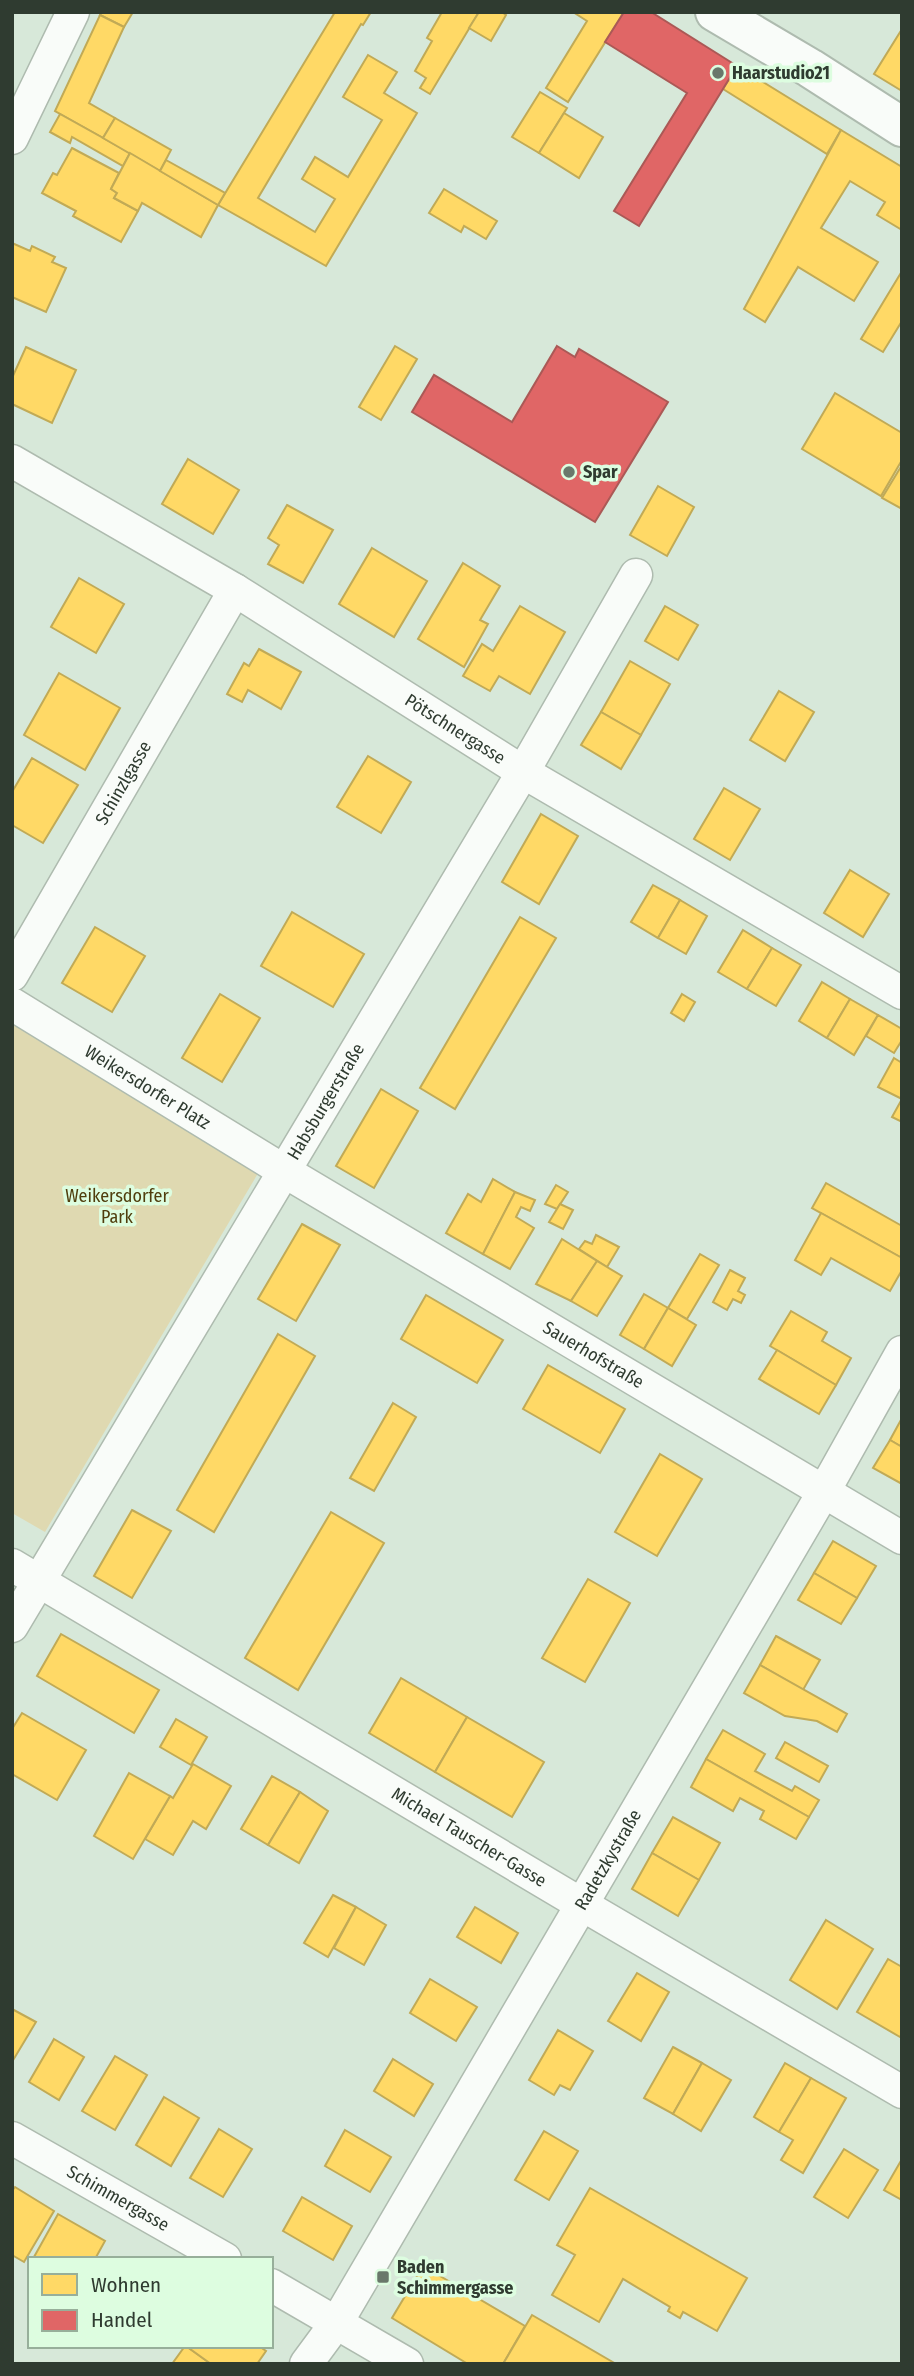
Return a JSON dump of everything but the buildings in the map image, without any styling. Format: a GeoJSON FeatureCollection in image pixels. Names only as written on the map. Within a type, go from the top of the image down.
{"type":"FeatureCollection","features":[{"type":"Feature","properties":{"kind":"street"},"geometry":{"type":"LineString","coordinates":[[12,138],[73,12]]}},
{"type":"Feature","properties":{"kind":"street"},"geometry":{"type":"LineString","coordinates":[[715,12],[902,127]]}},
{"type":"Feature","properties":{"kind":"street","name":"Pötschnergasse"},"geometry":{"type":"LineString","coordinates":[[12,461],[235,590],[523,772],[902,993]]}},
{"type":"Feature","properties":{"kind":"street","name":"Habsburgerstraße"},"geometry":{"type":"LineString","coordinates":[[12,1626],[25,1573],[284,1171],[523,772],[636,575]]}},
{"type":"Feature","properties":{"kind":"street","name":"Schinzlgasse"},"geometry":{"type":"LineString","coordinates":[[12,975],[235,590]]}},
{"type":"Feature","properties":{"kind":"street","name":"Weikersdorfer Platz"},"geometry":{"type":"LineString","coordinates":[[12,1004],[284,1171]]}},
{"type":"Feature","properties":{"kind":"street","name":"Sauerhofstraße"},"geometry":{"type":"LineString","coordinates":[[284,1171],[902,1538]]}},
{"type":"Feature","properties":{"kind":"street","name":"Radetzkystraße"},"geometry":{"type":"LineString","coordinates":[[306,2364],[337,2322],[824,1493],[902,1352]]}},
{"type":"Feature","properties":{"kind":"street","name":"Michael Tauscher-Gasse"},"geometry":{"type":"LineString","coordinates":[[25,1573],[902,2092]]}},
{"type":"Feature","properties":{"kind":"street","name":"Schimmergasse"},"geometry":{"type":"LineString","coordinates":[[12,2138],[221,2257]]}},
{"type":"Feature","properties":{"kind":"street"},"geometry":{"type":"LineString","coordinates":[[273,2286],[407,2364]]}},
{"type":"Feature","properties":{"kind":"green space","name":"Weikersdorfer Park"},"geometry":{"type":"Polygon","coordinates":[[[12,1022],[260,1170],[45,1532],[12,1513],[12,1022]]]}},
{"type":"Feature","properties":{"kind":"place","name":"Haarstudio21"},"geometry":{"type":"Point","coordinates":[718,73]}},
{"type":"Feature","properties":{"kind":"place","name":"Spar"},"geometry":{"type":"Point","coordinates":[569,472]}},
{"type":"Feature","properties":{"kind":"place","name":"Baden Schimmergasse"},"geometry":{"type":"Point","coordinates":[383,2277]}}]}
